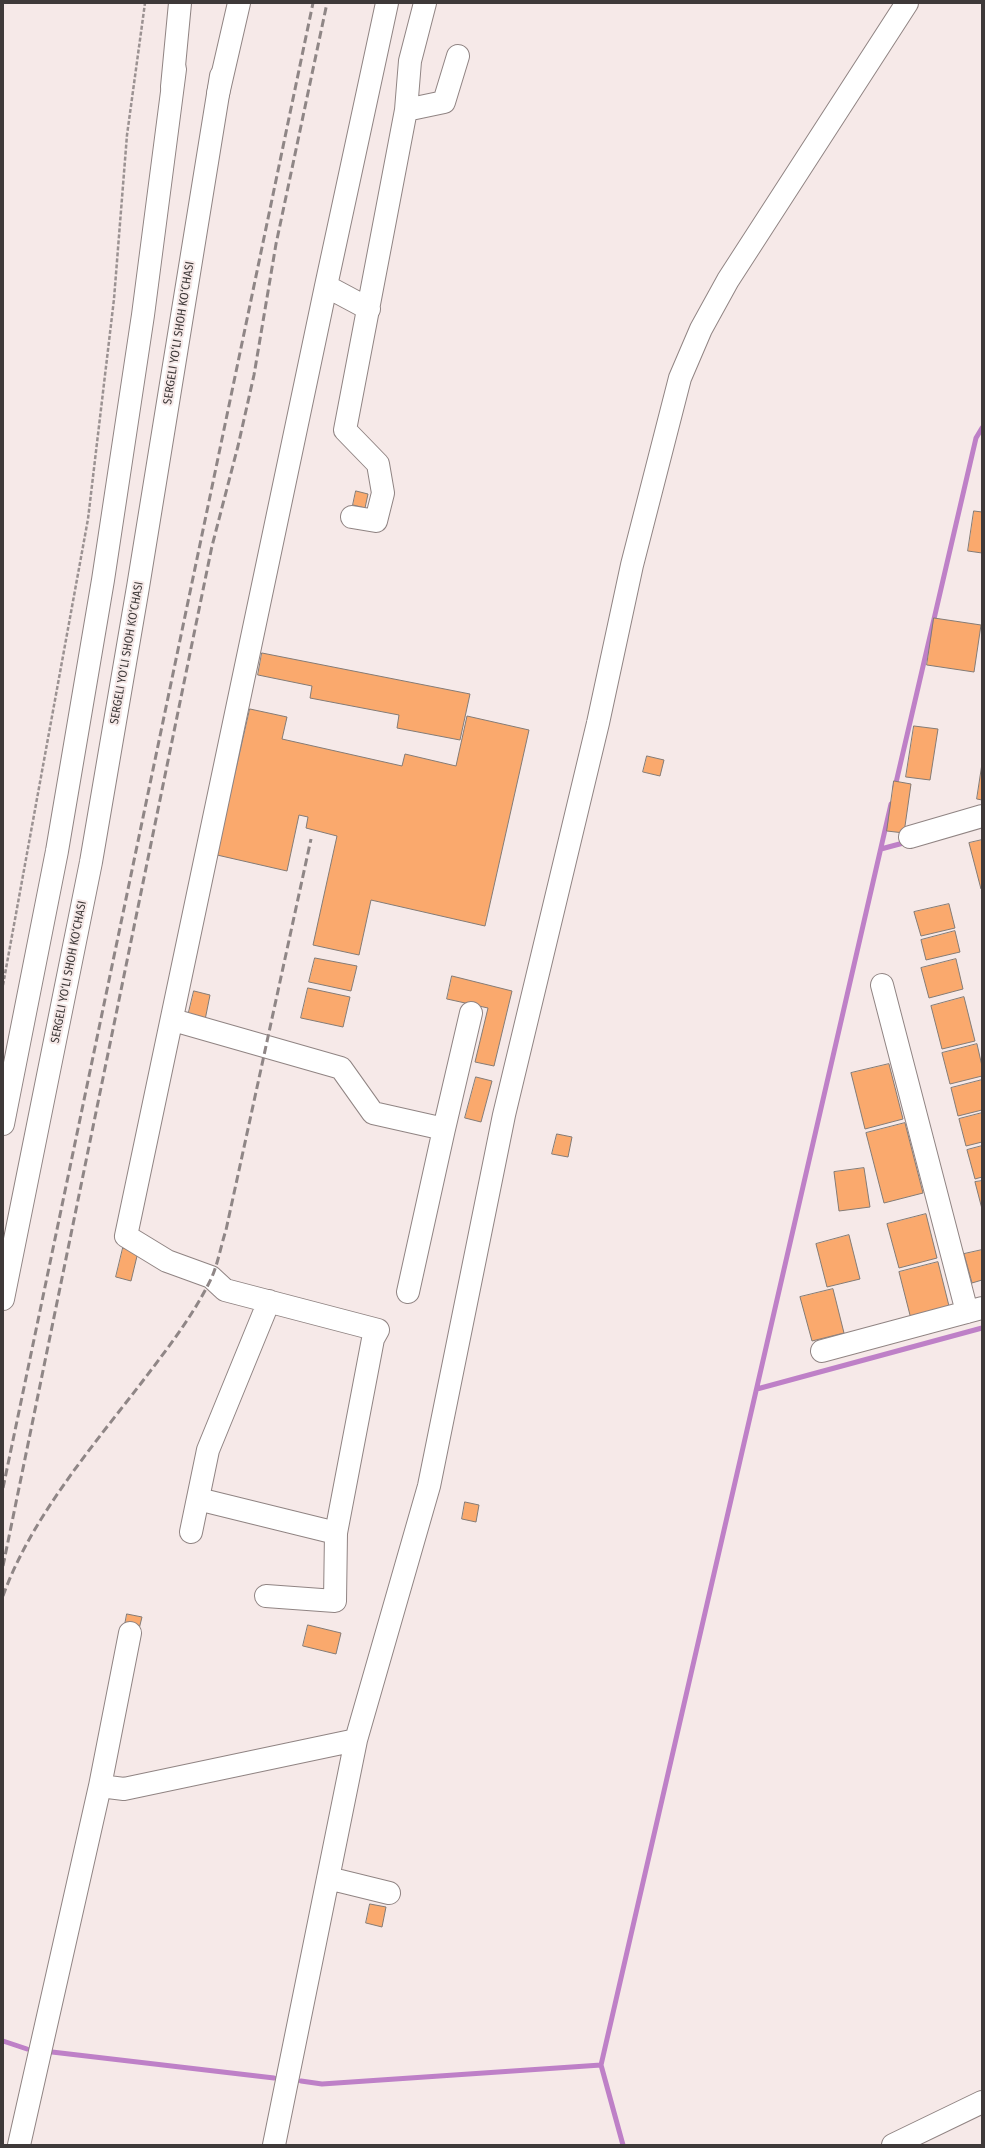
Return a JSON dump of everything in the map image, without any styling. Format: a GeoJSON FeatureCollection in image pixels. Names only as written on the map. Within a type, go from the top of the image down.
{"type":"FeatureCollection","features":[{"type":"Feature","properties":{"kind":"main road"},"geometry":{"type":"LineString","coordinates":[[3,1124],[57,851],[103,580],[143,315],[172,87],[180,3]]}},
{"type":"Feature","properties":{"kind":"main road"},"geometry":{"type":"LineString","coordinates":[[172,87],[186,3]]}},
{"type":"Feature","properties":{"kind":"main road","name":"SERGELI YO‘LI SHOH KO‘CHASI"},"geometry":{"type":"LineString","coordinates":[[3,1299],[91,862],[218,94],[230,3]]}},
{"type":"Feature","properties":{"kind":"main road"},"geometry":{"type":"LineString","coordinates":[[218,94],[239,3]]}},
{"type":"Feature","properties":{"kind":"main road"},"geometry":{"type":"LineString","coordinates":[[266,1596],[335,1601],[336,1533],[373,1339],[378,1330],[225,1290],[212,1278],[167,1261],[126,1236],[173,1020],[326,286],[387,3]]}},
{"type":"Feature","properties":{"kind":"main road"},"geometry":{"type":"LineString","coordinates":[[352,518],[376,521],[383,493],[378,464],[345,430],[406,110],[410,61],[425,3]]}},
{"type":"Feature","properties":{"kind":"main road"},"geometry":{"type":"LineString","coordinates":[[274,2145],[356,1740],[429,1486],[504,1115],[598,723],[632,565],[680,378],[701,329],[728,280],[907,3]]}},
{"type":"Feature","properties":{"kind":"main road"},"geometry":{"type":"LineString","coordinates":[[406,110],[444,102],[458,56]]}},
{"type":"Feature","properties":{"kind":"main road"},"geometry":{"type":"LineString","coordinates":[[326,286],[369,309]]}},
{"type":"Feature","properties":{"kind":"main road"},"geometry":{"type":"LineString","coordinates":[[910,837],[982,816]]}},
{"type":"Feature","properties":{"kind":"main road"},"geometry":{"type":"LineString","coordinates":[[822,1351],[974,1310],[882,986]]}},
{"type":"Feature","properties":{"kind":"main road"},"geometry":{"type":"LineString","coordinates":[[408,1292],[471,1014]]}},
{"type":"Feature","properties":{"kind":"main road"},"geometry":{"type":"LineString","coordinates":[[173,1020],[341,1068],[373,1113],[444,1129]]}},
{"type":"Feature","properties":{"kind":"main road"},"geometry":{"type":"LineString","coordinates":[[191,1532],[208,1450],[269,1301]]}},
{"type":"Feature","properties":{"kind":"main road"},"geometry":{"type":"LineString","coordinates":[[198,1499],[336,1533]]}},
{"type":"Feature","properties":{"kind":"main road"},"geometry":{"type":"LineString","coordinates":[[19,2145],[100,1786],[130,1632]]}},
{"type":"Feature","properties":{"kind":"main road"},"geometry":{"type":"LineString","coordinates":[[100,1786],[124,1789],[356,1740]]}},
{"type":"Feature","properties":{"kind":"main road"},"geometry":{"type":"LineString","coordinates":[[328,1878],[389,1893]]}},
{"type":"Feature","properties":{"kind":"main road"},"geometry":{"type":"LineString","coordinates":[[893,2145],[982,2102]]}},
{"type":"Feature","properties":{"kind":"path"},"geometry":{"type":"LineString","coordinates":[[3,985],[88,519],[114,299],[127,135],[145,3]]}},
{"type":"Feature","properties":{"kind":"building"},"geometry":{"type":"Polygon","coordinates":[[[356,491],[368,494],[365,508],[353,505],[356,491]]]}},
{"type":"Feature","properties":{"kind":"building"},"geometry":{"type":"Polygon","coordinates":[[[974,511],[982,512],[982,553],[968,551],[974,511]]]}},
{"type":"Feature","properties":{"kind":"building"},"geometry":{"type":"Polygon","coordinates":[[[934,618],[981,625],[974,672],[927,665],[934,618]]]}},
{"type":"Feature","properties":{"kind":"building"},"geometry":{"type":"Polygon","coordinates":[[[262,653],[470,694],[460,740],[397,728],[399,715],[310,698],[312,686],[258,675],[262,653]]]}},
{"type":"Feature","properties":{"kind":"building"},"geometry":{"type":"Polygon","coordinates":[[[250,709],[287,717],[282,739],[402,766],[405,754],[456,766],[467,716],[529,730],[485,926],[371,900],[359,955],[313,945],[337,836],[306,828],[308,817],[299,815],[287,871],[217,855],[250,709]]]}},
{"type":"Feature","properties":{"kind":"building"},"geometry":{"type":"Polygon","coordinates":[[[914,726],[938,729],[930,780],[906,777],[914,726]]]}},
{"type":"Feature","properties":{"kind":"building"},"geometry":{"type":"Polygon","coordinates":[[[647,756],[664,760],[660,776],[643,772],[647,756]]]}},
{"type":"Feature","properties":{"kind":"building"},"geometry":{"type":"Polygon","coordinates":[[[982,764],[982,800],[977,799],[982,764]]]}},
{"type":"Feature","properties":{"kind":"building"},"geometry":{"type":"Polygon","coordinates":[[[894,781],[911,784],[904,833],[887,831],[894,781]]]}},
{"type":"Feature","properties":{"kind":"building"},"geometry":{"type":"Polygon","coordinates":[[[982,840],[982,889],[981,889],[969,843],[982,840]]]}},
{"type":"Feature","properties":{"kind":"building"},"geometry":{"type":"Polygon","coordinates":[[[949,904],[955,928],[921,936],[914,912],[949,904]]]}},
{"type":"Feature","properties":{"kind":"building"},"geometry":{"type":"Polygon","coordinates":[[[955,931],[960,952],[926,960],[921,940],[955,931]]]}},
{"type":"Feature","properties":{"kind":"building"},"geometry":{"type":"Polygon","coordinates":[[[315,958],[357,966],[351,991],[309,982],[315,958]]]}},
{"type":"Feature","properties":{"kind":"building"},"geometry":{"type":"Polygon","coordinates":[[[956,959],[963,989],[929,998],[921,968],[956,959]]]}},
{"type":"Feature","properties":{"kind":"building"},"geometry":{"type":"Polygon","coordinates":[[[452,976],[512,991],[494,1066],[475,1062],[488,1008],[447,999],[452,976]]]}},
{"type":"Feature","properties":{"kind":"building"},"geometry":{"type":"Polygon","coordinates":[[[308,988],[350,997],[343,1027],[301,1018],[308,988]]]}},
{"type":"Feature","properties":{"kind":"building"},"geometry":{"type":"Polygon","coordinates":[[[194,991],[210,995],[205,1020],[188,1016],[194,991]]]}},
{"type":"Feature","properties":{"kind":"building"},"geometry":{"type":"Polygon","coordinates":[[[964,997],[975,1041],[942,1049],[931,1006],[964,997]]]}},
{"type":"Feature","properties":{"kind":"building"},"geometry":{"type":"Polygon","coordinates":[[[977,1044],[982,1066],[982,1076],[950,1084],[942,1053],[977,1044]]]}},
{"type":"Feature","properties":{"kind":"building"},"geometry":{"type":"Polygon","coordinates":[[[889,1064],[903,1119],[865,1129],[851,1073],[889,1064]]]}},
{"type":"Feature","properties":{"kind":"building"},"geometry":{"type":"Polygon","coordinates":[[[476,1077],[492,1081],[481,1122],[465,1118],[476,1077]]]}},
{"type":"Feature","properties":{"kind":"building"},"geometry":{"type":"Polygon","coordinates":[[[982,1080],[982,1110],[958,1116],[951,1088],[982,1080]]]}},
{"type":"Feature","properties":{"kind":"building"},"geometry":{"type":"Polygon","coordinates":[[[982,1113],[982,1142],[966,1146],[959,1119],[982,1113]]]}},
{"type":"Feature","properties":{"kind":"building"},"geometry":{"type":"Polygon","coordinates":[[[905,1123],[923,1193],[884,1203],[866,1133],[905,1123]]]}},
{"type":"Feature","properties":{"kind":"building"},"geometry":{"type":"Polygon","coordinates":[[[557,1134],[572,1137],[568,1157],[552,1154],[557,1134]]]}},
{"type":"Feature","properties":{"kind":"building"},"geometry":{"type":"Polygon","coordinates":[[[982,1146],[982,1177],[975,1179],[967,1150],[982,1146]]]}},
{"type":"Feature","properties":{"kind":"building"},"geometry":{"type":"Polygon","coordinates":[[[864,1168],[870,1207],[839,1211],[834,1172],[864,1168]]]}},
{"type":"Feature","properties":{"kind":"building"},"geometry":{"type":"Polygon","coordinates":[[[982,1181],[982,1209],[975,1182],[982,1181]]]}},
{"type":"Feature","properties":{"kind":"building"},"geometry":{"type":"Polygon","coordinates":[[[926,1214],[937,1258],[899,1268],[887,1224],[926,1214]]]}},
{"type":"Feature","properties":{"kind":"building"},"geometry":{"type":"Polygon","coordinates":[[[849,1235],[860,1279],[827,1287],[816,1244],[849,1235]]]}},
{"type":"Feature","properties":{"kind":"building"},"geometry":{"type":"Polygon","coordinates":[[[123,1248],[138,1252],[131,1281],[116,1277],[123,1248]]]}},
{"type":"Feature","properties":{"kind":"building"},"geometry":{"type":"Polygon","coordinates":[[[982,1250],[982,1280],[972,1283],[964,1254],[982,1250]]]}},
{"type":"Feature","properties":{"kind":"building"},"geometry":{"type":"Polygon","coordinates":[[[938,1262],[950,1310],[911,1319],[899,1272],[938,1262]]]}},
{"type":"Feature","properties":{"kind":"building"},"geometry":{"type":"Polygon","coordinates":[[[833,1289],[844,1333],[812,1341],[800,1297],[833,1289]]]}},
{"type":"Feature","properties":{"kind":"building"},"geometry":{"type":"Polygon","coordinates":[[[465,1502],[479,1505],[476,1522],[462,1519],[465,1502]]]}},
{"type":"Feature","properties":{"kind":"building"},"geometry":{"type":"Polygon","coordinates":[[[127,1614],[142,1617],[138,1633],[124,1630],[127,1614]]]}},
{"type":"Feature","properties":{"kind":"building"},"geometry":{"type":"Polygon","coordinates":[[[308,1625],[341,1633],[336,1654],[303,1646],[308,1625]]]}},
{"type":"Feature","properties":{"kind":"building"},"geometry":{"type":"Polygon","coordinates":[[[370,1904],[386,1907],[382,1927],[366,1923],[370,1904]]]}},
{"type":"Feature","properties":{"kind":"waterway"},"geometry":{"type":"LineString","coordinates":[[895,787],[976,438],[982,428]]}},
{"type":"Feature","properties":{"kind":"waterway"},"geometry":{"type":"LineString","coordinates":[[623,2145],[601,2065],[891,804]]}},
{"type":"Feature","properties":{"kind":"waterway"},"geometry":{"type":"LineString","coordinates":[[881,849],[907,842]]}},
{"type":"Feature","properties":{"kind":"waterway"},"geometry":{"type":"LineString","coordinates":[[757,1389],[982,1328]]}},
{"type":"Feature","properties":{"kind":"waterway"},"geometry":{"type":"LineString","coordinates":[[3,2041],[27,2049]]}},
{"type":"Feature","properties":{"kind":"waterway"},"geometry":{"type":"LineString","coordinates":[[52,2052],[274,2078]]}},
{"type":"Feature","properties":{"kind":"waterway"},"geometry":{"type":"LineString","coordinates":[[301,2081],[322,2084],[601,2065]]}},
{"type":"Feature","properties":{"kind":"railway"},"geometry":{"type":"LineString","coordinates":[[3,1488],[313,3]]}},
{"type":"Feature","properties":{"kind":"railway"},"geometry":{"type":"LineString","coordinates":[[3,1566],[212,546],[238,446],[254,375],[276,244],[327,3]]}},
{"type":"Feature","properties":{"kind":"railway"},"geometry":{"type":"LineString","coordinates":[[3,1596],[15,1567],[46,1511],[83,1458],[179,1332],[204,1293],[211,1279],[218,1261],[226,1230],[311,839]]}}]}
